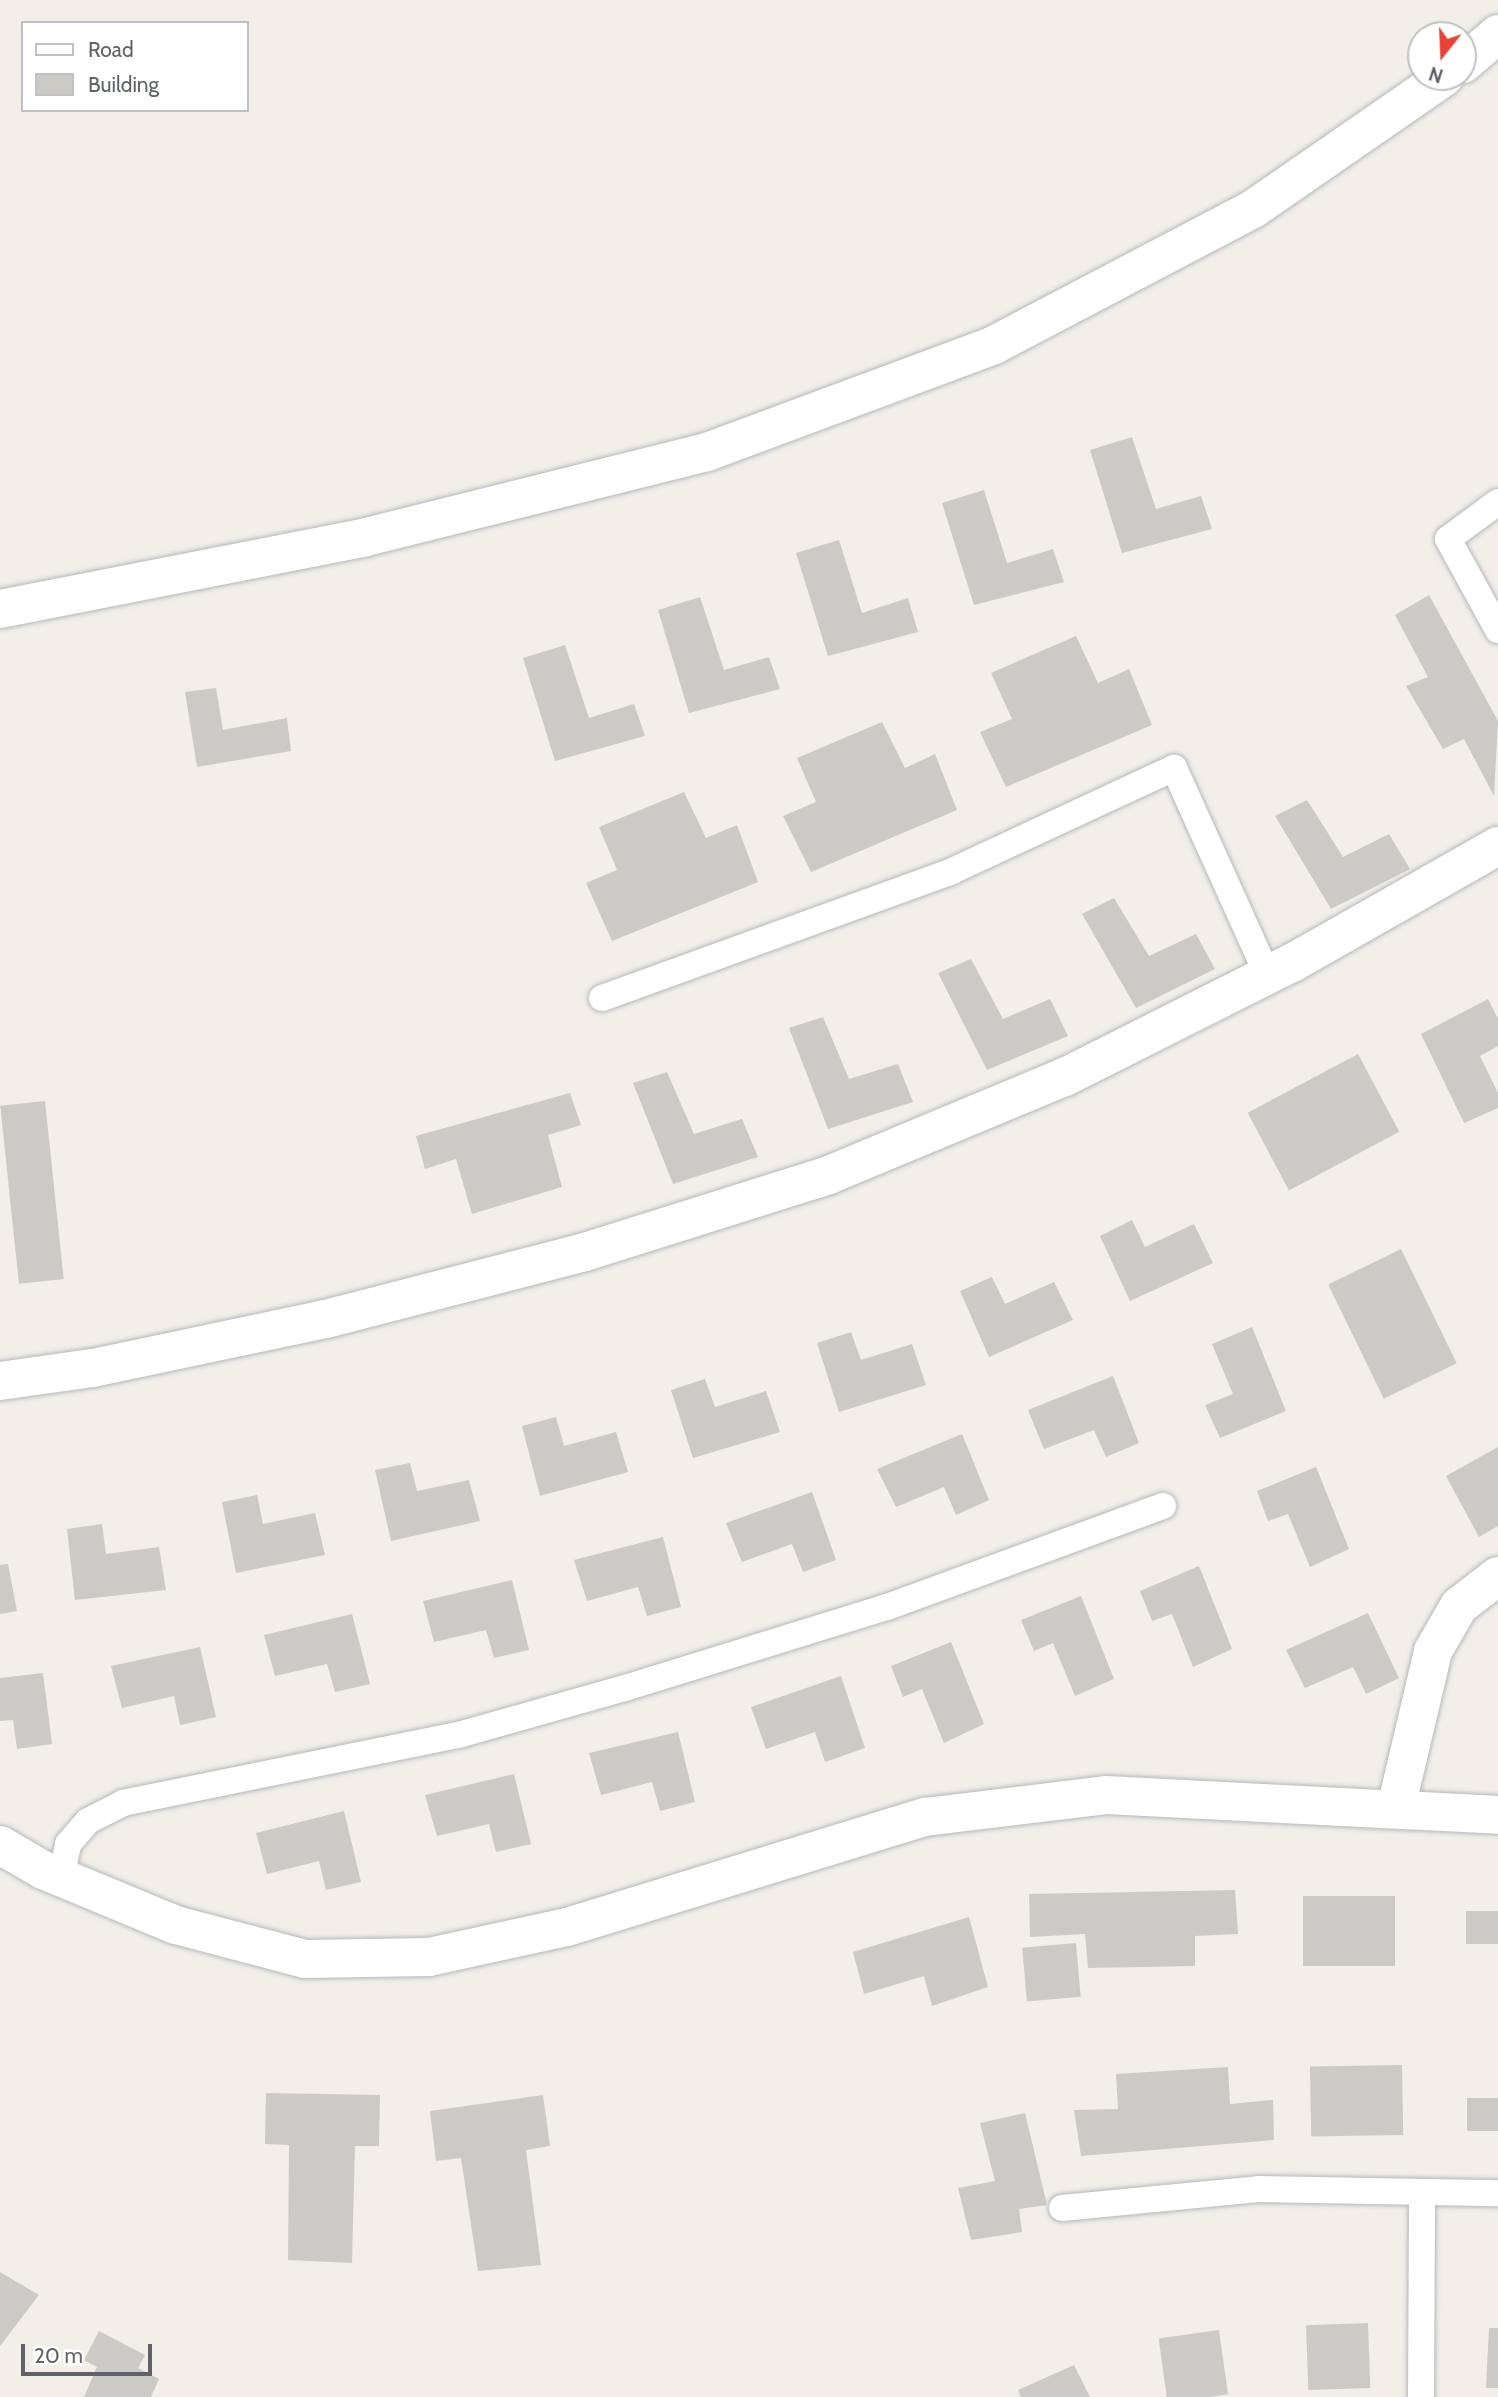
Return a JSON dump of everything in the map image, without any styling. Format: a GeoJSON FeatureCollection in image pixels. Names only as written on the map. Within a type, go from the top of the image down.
{"type":"FeatureCollection","features":[{"type":"Feature","properties":{"kind":"street"},"geometry":{"type":"LineString","coordinates":[[1477,52],[1498,34]]}},
{"type":"Feature","properties":{"kind":"street"},"geometry":{"type":"LineString","coordinates":[[0,609],[366,537],[720,447],[994,345],[1253,209],[1424,91]]}},
{"type":"Feature","properties":{"kind":"street"},"geometry":{"type":"LineString","coordinates":[[0,1381],[93,1368],[326,1319],[586,1252],[816,1179],[1065,1077],[1268,975],[1498,846]]}},
{"type":"Feature","properties":{"kind":"street"},"geometry":{"type":"LineString","coordinates":[[1396,1808],[1433,1651],[1459,1606],[1498,1576]]}},
{"type":"Feature","properties":{"kind":"street"},"geometry":{"type":"LineString","coordinates":[[0,1845],[61,1878],[176,1925],[305,1959],[429,1957],[567,1927],[925,1818],[1106,1795],[1498,1815]]}},
{"type":"Feature","properties":{"kind":"lane"},"geometry":{"type":"LineString","coordinates":[[1498,502],[1448,539],[1498,630]]}},
{"type":"Feature","properties":{"kind":"lane"},"geometry":{"type":"LineString","coordinates":[[602,998],[952,871],[1174,768],[1268,975]]}},
{"type":"Feature","properties":{"kind":"lane"},"geometry":{"type":"LineString","coordinates":[[61,1878],[68,1844],[88,1821],[123,1803],[462,1734],[625,1688],[887,1607],[1163,1506]]}},
{"type":"Feature","properties":{"kind":"lane"},"geometry":{"type":"LineString","coordinates":[[1062,2208],[1258,2189],[1498,2193]]}},
{"type":"Feature","properties":{"kind":"lane"},"geometry":{"type":"LineString","coordinates":[[1421,2397],[1422,2192]]}},
{"type":"Feature","properties":{"kind":"building"},"geometry":{"type":"Polygon","coordinates":[[[1132,437],[1156,509],[1201,496],[1212,529],[1122,553],[1090,450],[1132,437]]]}},
{"type":"Feature","properties":{"kind":"building"},"geometry":{"type":"Polygon","coordinates":[[[984,490],[1007,563],[1053,549],[1064,582],[974,605],[942,503],[984,490]]]}},
{"type":"Feature","properties":{"kind":"building"},"geometry":{"type":"Polygon","coordinates":[[[839,540],[862,613],[908,598],[918,632],[828,656],[796,553],[839,540]]]}},
{"type":"Feature","properties":{"kind":"building"},"geometry":{"type":"Polygon","coordinates":[[[1429,595],[1498,721],[1494,796],[1464,739],[1443,749],[1406,686],[1428,677],[1395,615],[1429,595]]]}},
{"type":"Feature","properties":{"kind":"building"},"geometry":{"type":"Polygon","coordinates":[[[700,597],[724,670],[769,657],[780,689],[689,713],[658,610],[700,597]]]}},
{"type":"Feature","properties":{"kind":"building"},"geometry":{"type":"Polygon","coordinates":[[[1076,636],[1098,683],[1129,669],[1152,725],[1006,787],[980,732],[1012,719],[991,673],[1076,636]]]}},
{"type":"Feature","properties":{"kind":"building"},"geometry":{"type":"Polygon","coordinates":[[[565,645],[589,718],[634,704],[645,736],[555,761],[523,658],[565,645]]]}},
{"type":"Feature","properties":{"kind":"building"},"geometry":{"type":"Polygon","coordinates":[[[216,688],[223,730],[287,718],[291,751],[197,767],[185,692],[216,688]]]}},
{"type":"Feature","properties":{"kind":"building"},"geometry":{"type":"Polygon","coordinates":[[[882,722],[905,768],[935,754],[957,810],[811,872],[783,816],[816,802],[797,758],[882,722]]]}},
{"type":"Feature","properties":{"kind":"building"},"geometry":{"type":"Polygon","coordinates":[[[684,792],[706,838],[737,825],[758,882],[612,941],[586,883],[617,870],[599,827],[684,792]]]}},
{"type":"Feature","properties":{"kind":"building"},"geometry":{"type":"Polygon","coordinates":[[[1307,800],[1343,857],[1389,834],[1410,869],[1331,909],[1275,816],[1307,800]]]}},
{"type":"Feature","properties":{"kind":"building"},"geometry":{"type":"Polygon","coordinates":[[[1114,898],[1149,956],[1196,934],[1215,969],[1136,1008],[1082,914],[1114,898]]]}},
{"type":"Feature","properties":{"kind":"building"},"geometry":{"type":"Polygon","coordinates":[[[971,959],[1003,1019],[1050,999],[1068,1036],[987,1070],[938,973],[971,959]]]}},
{"type":"Feature","properties":{"kind":"building"},"geometry":{"type":"Polygon","coordinates":[[[1488,999],[1498,1019],[1498,1046],[1480,1056],[1498,1093],[1498,1108],[1464,1123],[1421,1034],[1488,999]]]}},
{"type":"Feature","properties":{"kind":"building"},"geometry":{"type":"Polygon","coordinates":[[[823,1017],[849,1079],[898,1064],[913,1102],[828,1129],[789,1028],[823,1017]]]}},
{"type":"Feature","properties":{"kind":"building"},"geometry":{"type":"Polygon","coordinates":[[[1358,1054],[1399,1132],[1289,1190],[1248,1113],[1358,1054]]]}},
{"type":"Feature","properties":{"kind":"building"},"geometry":{"type":"Polygon","coordinates":[[[667,1072],[694,1134],[742,1119],[758,1157],[673,1184],[633,1083],[667,1072]]]}},
{"type":"Feature","properties":{"kind":"building"},"geometry":{"type":"Polygon","coordinates":[[[570,1093],[581,1125],[548,1135],[562,1187],[472,1214],[456,1159],[425,1169],[416,1136],[570,1093]]]}},
{"type":"Feature","properties":{"kind":"building"},"geometry":{"type":"Polygon","coordinates":[[[45,1101],[64,1279],[19,1284],[0,1106],[45,1101]]]}},
{"type":"Feature","properties":{"kind":"building"},"geometry":{"type":"Polygon","coordinates":[[[1132,1220],[1145,1247],[1194,1224],[1213,1263],[1130,1301],[1100,1236],[1132,1220]]]}},
{"type":"Feature","properties":{"kind":"building"},"geometry":{"type":"Polygon","coordinates":[[[1401,1249],[1457,1363],[1384,1399],[1328,1285],[1401,1249]]]}},
{"type":"Feature","properties":{"kind":"building"},"geometry":{"type":"Polygon","coordinates":[[[992,1277],[1005,1304],[1054,1282],[1073,1320],[989,1357],[960,1291],[992,1277]]]}},
{"type":"Feature","properties":{"kind":"building"},"geometry":{"type":"Polygon","coordinates":[[[1252,1327],[1286,1411],[1220,1438],[1205,1405],[1233,1394],[1212,1344],[1252,1327]]]}},
{"type":"Feature","properties":{"kind":"building"},"geometry":{"type":"Polygon","coordinates":[[[851,1332],[861,1360],[912,1344],[926,1385],[839,1412],[817,1343],[851,1332]]]}},
{"type":"Feature","properties":{"kind":"building"},"geometry":{"type":"Polygon","coordinates":[[[1113,1376],[1139,1443],[1106,1457],[1094,1430],[1044,1449],[1028,1410],[1113,1376]]]}},
{"type":"Feature","properties":{"kind":"building"},"geometry":{"type":"Polygon","coordinates":[[[705,1379],[715,1407],[766,1391],[780,1432],[693,1458],[671,1390],[705,1379]]]}},
{"type":"Feature","properties":{"kind":"building"},"geometry":{"type":"Polygon","coordinates":[[[556,1417],[564,1446],[616,1432],[628,1472],[540,1496],[522,1426],[556,1417]]]}},
{"type":"Feature","properties":{"kind":"building"},"geometry":{"type":"Polygon","coordinates":[[[962,1434],[989,1500],[956,1515],[944,1487],[896,1507],[877,1469],[962,1434]]]}},
{"type":"Feature","properties":{"kind":"building"},"geometry":{"type":"Polygon","coordinates":[[[1498,1447],[1498,1526],[1479,1537],[1446,1476],[1498,1447]]]}},
{"type":"Feature","properties":{"kind":"building"},"geometry":{"type":"Polygon","coordinates":[[[410,1463],[417,1491],[469,1480],[480,1521],[391,1541],[375,1470],[410,1463]]]}},
{"type":"Feature","properties":{"kind":"building"},"geometry":{"type":"Polygon","coordinates":[[[1316,1467],[1349,1549],[1310,1567],[1288,1514],[1268,1521],[1257,1491],[1316,1467]]]}},
{"type":"Feature","properties":{"kind":"building"},"geometry":{"type":"Polygon","coordinates":[[[812,1492],[836,1560],[803,1572],[792,1544],[742,1562],[726,1523],[812,1492]]]}},
{"type":"Feature","properties":{"kind":"building"},"geometry":{"type":"Polygon","coordinates":[[[257,1495],[263,1524],[315,1513],[325,1555],[236,1573],[222,1502],[257,1495]]]}},
{"type":"Feature","properties":{"kind":"building"},"geometry":{"type":"Polygon","coordinates":[[[102,1524],[106,1554],[159,1547],[166,1590],[75,1600],[67,1529],[102,1524]]]}},
{"type":"Feature","properties":{"kind":"building"},"geometry":{"type":"Polygon","coordinates":[[[663,1537],[681,1607],[647,1616],[638,1587],[587,1601],[574,1560],[663,1537]]]}},
{"type":"Feature","properties":{"kind":"building"},"geometry":{"type":"Polygon","coordinates":[[[8,1564],[17,1611],[0,1614],[0,1565],[8,1564]]]}},
{"type":"Feature","properties":{"kind":"building"},"geometry":{"type":"Polygon","coordinates":[[[1199,1566],[1232,1649],[1193,1667],[1172,1614],[1152,1621],[1140,1591],[1199,1566]]]}},
{"type":"Feature","properties":{"kind":"building"},"geometry":{"type":"Polygon","coordinates":[[[512,1580],[529,1650],[494,1658],[486,1630],[434,1642],[423,1601],[512,1580]]]}},
{"type":"Feature","properties":{"kind":"building"},"geometry":{"type":"Polygon","coordinates":[[[1081,1596],[1114,1679],[1075,1696],[1053,1643],[1034,1651],[1021,1620],[1081,1596]]]}},
{"type":"Feature","properties":{"kind":"building"},"geometry":{"type":"Polygon","coordinates":[[[1368,1613],[1399,1678],[1366,1694],[1353,1667],[1305,1688],[1286,1650],[1368,1613]]]}},
{"type":"Feature","properties":{"kind":"building"},"geometry":{"type":"Polygon","coordinates":[[[352,1614],[370,1684],[335,1692],[327,1664],[275,1676],[264,1635],[352,1614]]]}},
{"type":"Feature","properties":{"kind":"building"},"geometry":{"type":"Polygon","coordinates":[[[951,1642],[984,1724],[944,1743],[922,1689],[903,1697],[891,1666],[951,1642]]]}},
{"type":"Feature","properties":{"kind":"building"},"geometry":{"type":"Polygon","coordinates":[[[200,1647],[216,1717],[180,1725],[174,1696],[122,1708],[111,1666],[200,1647]]]}},
{"type":"Feature","properties":{"kind":"building"},"geometry":{"type":"Polygon","coordinates":[[[43,1673],[52,1744],[17,1749],[13,1720],[0,1721],[0,1678],[43,1673]]]}},
{"type":"Feature","properties":{"kind":"building"},"geometry":{"type":"Polygon","coordinates":[[[841,1676],[865,1748],[825,1762],[815,1732],[766,1749],[751,1707],[841,1676]]]}},
{"type":"Feature","properties":{"kind":"building"},"geometry":{"type":"Polygon","coordinates":[[[678,1732],[695,1802],[660,1811],[652,1782],[601,1795],[589,1753],[678,1732]]]}},
{"type":"Feature","properties":{"kind":"building"},"geometry":{"type":"Polygon","coordinates":[[[514,1774],[531,1844],[496,1852],[489,1824],[437,1836],[425,1795],[514,1774]]]}},
{"type":"Feature","properties":{"kind":"building"},"geometry":{"type":"Polygon","coordinates":[[[344,1811],[361,1882],[326,1890],[319,1861],[267,1874],[256,1833],[344,1811]]]}},
{"type":"Feature","properties":{"kind":"building"},"geometry":{"type":"Polygon","coordinates":[[[1235,1890],[1238,1934],[1195,1936],[1195,1966],[1088,1968],[1085,1934],[1030,1937],[1029,1894],[1235,1890]]]}},
{"type":"Feature","properties":{"kind":"building"},"geometry":{"type":"Polygon","coordinates":[[[1303,1896],[1395,1896],[1395,1966],[1303,1966],[1303,1896]]]}},
{"type":"Feature","properties":{"kind":"building"},"geometry":{"type":"Polygon","coordinates":[[[1466,1911],[1498,1911],[1498,1944],[1466,1944],[1466,1911]]]}},
{"type":"Feature","properties":{"kind":"building"},"geometry":{"type":"Polygon","coordinates":[[[969,1917],[988,1987],[932,2006],[924,1976],[864,1994],[853,1952],[969,1917]]]}},
{"type":"Feature","properties":{"kind":"building"},"geometry":{"type":"Polygon","coordinates":[[[1076,1943],[1081,1997],[1027,2002],[1022,1948],[1076,1943]]]}},
{"type":"Feature","properties":{"kind":"building"},"geometry":{"type":"Polygon","coordinates":[[[1402,2065],[1403,2135],[1311,2137],[1310,2067],[1402,2065]]]}},
{"type":"Feature","properties":{"kind":"building"},"geometry":{"type":"Polygon","coordinates":[[[1228,2067],[1230,2104],[1273,2100],[1274,2140],[1081,2156],[1074,2110],[1118,2109],[1116,2074],[1228,2067]]]}},
{"type":"Feature","properties":{"kind":"building"},"geometry":{"type":"Polygon","coordinates":[[[266,2093],[380,2095],[379,2146],[355,2146],[352,2263],[288,2260],[289,2145],[265,2144],[266,2093]]]}},
{"type":"Feature","properties":{"kind":"building"},"geometry":{"type":"Polygon","coordinates":[[[543,2095],[550,2146],[526,2150],[541,2265],[478,2271],[461,2158],[436,2161],[430,2111],[543,2095]]]}},
{"type":"Feature","properties":{"kind":"building"},"geometry":{"type":"Polygon","coordinates":[[[1467,2098],[1498,2098],[1498,2131],[1467,2131],[1467,2098]]]}},
{"type":"Feature","properties":{"kind":"building"},"geometry":{"type":"Polygon","coordinates":[[[1025,2113],[1047,2205],[1019,2209],[1022,2232],[971,2240],[958,2188],[995,2181],[980,2123],[1025,2113]]]}},
{"type":"Feature","properties":{"kind":"building"},"geometry":{"type":"Polygon","coordinates":[[[0,2272],[39,2295],[0,2346],[0,2272]]]}},
{"type":"Feature","properties":{"kind":"building"},"geometry":{"type":"Polygon","coordinates":[[[1368,2323],[1370,2388],[1308,2390],[1306,2325],[1368,2323]]]}},
{"type":"Feature","properties":{"kind":"building"},"geometry":{"type":"Polygon","coordinates":[[[1489,2328],[1498,2328],[1498,2388],[1486,2388],[1489,2328]]]}},
{"type":"Feature","properties":{"kind":"building"},"geometry":{"type":"Polygon","coordinates":[[[1219,2330],[1228,2394],[1167,2397],[1159,2338],[1219,2330]]]}},
{"type":"Feature","properties":{"kind":"building"},"geometry":{"type":"Polygon","coordinates":[[[99,2331],[145,2355],[138,2368],[159,2379],[151,2397],[84,2397],[97,2367],[84,2360],[99,2331]]]}},
{"type":"Feature","properties":{"kind":"building"},"geometry":{"type":"Polygon","coordinates":[[[1074,2365],[1090,2397],[1021,2397],[1018,2390],[1074,2365]]]}}]}
